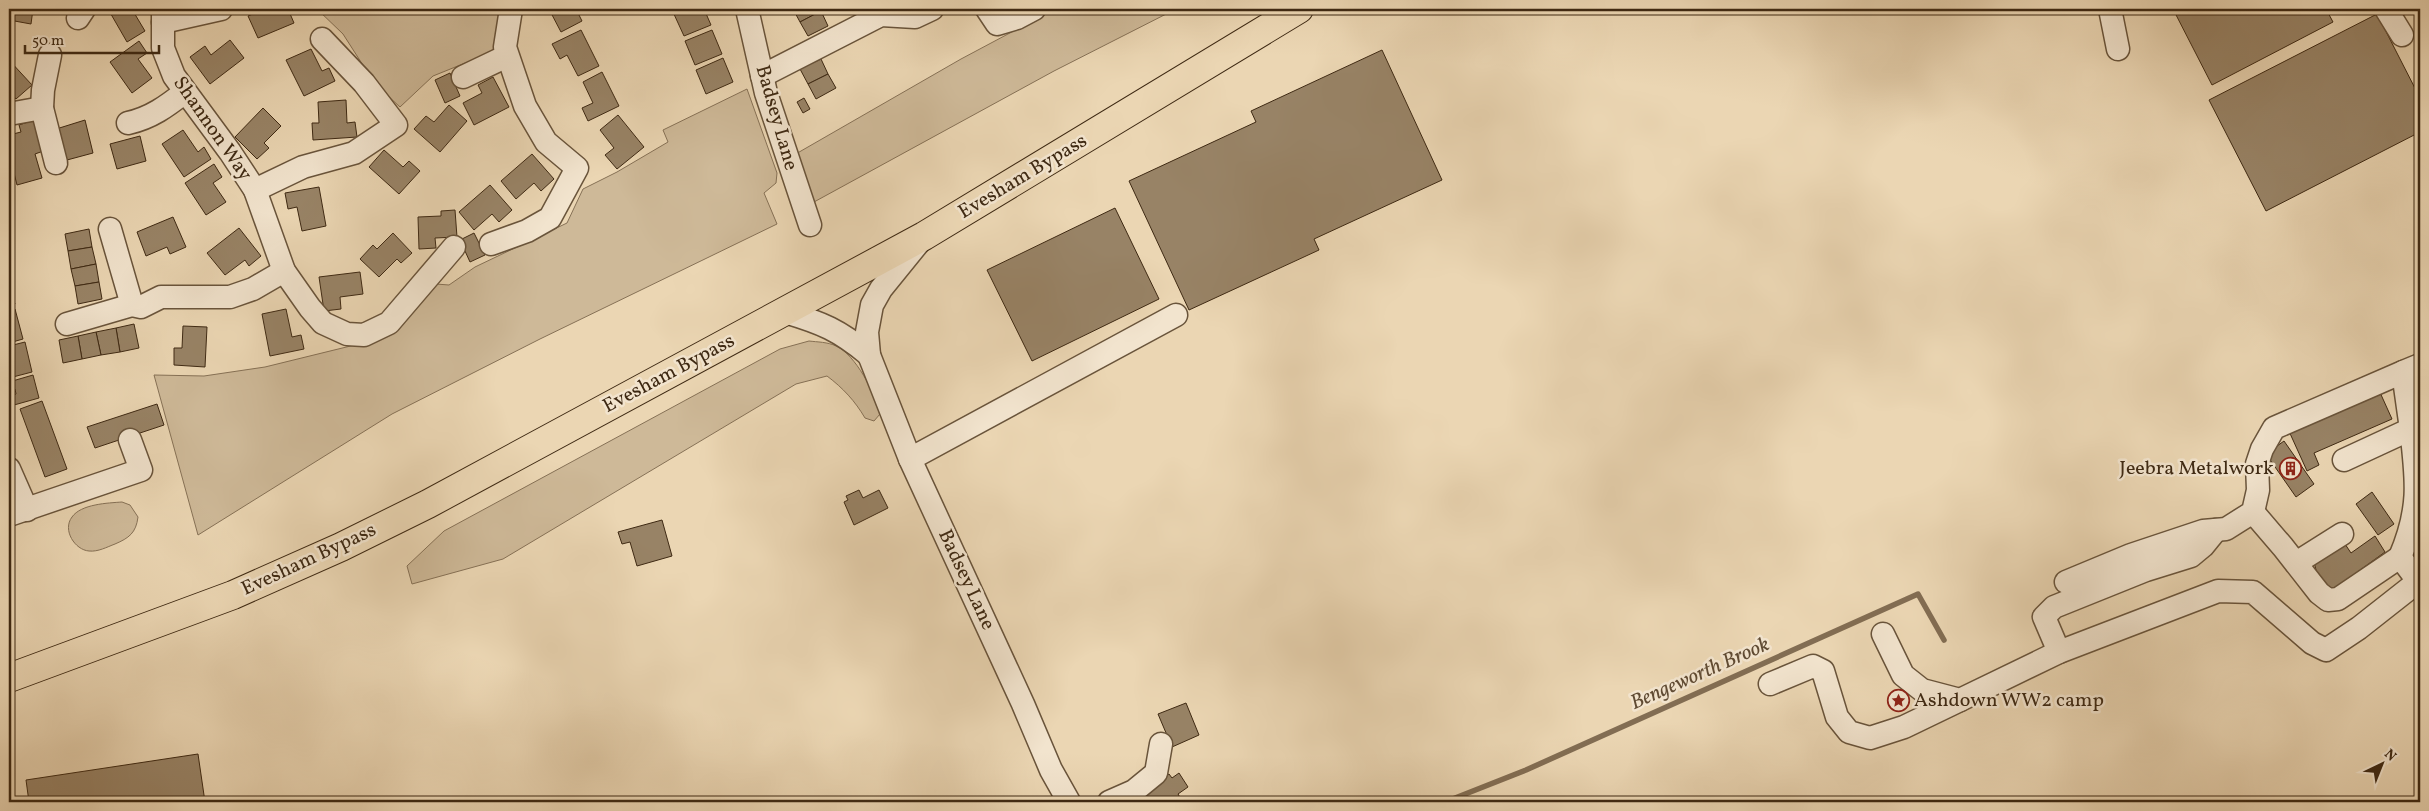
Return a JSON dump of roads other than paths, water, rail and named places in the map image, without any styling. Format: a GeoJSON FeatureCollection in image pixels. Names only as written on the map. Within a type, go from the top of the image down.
{"type":"FeatureCollection","features":[{"type":"Feature","properties":{"kind":"highway","name":"Evesham Bypass"},"geometry":{"type":"LineString","coordinates":[[9,678],[233,595],[341,547],[428,504],[924,236],[1299,9]]}},
{"type":"Feature","properties":{"kind":"street"},"geometry":{"type":"LineString","coordinates":[[164,15],[221,9]]}},
{"type":"Feature","properties":{"kind":"street"},"geometry":{"type":"LineString","coordinates":[[491,244],[527,230],[550,218],[577,168],[546,142],[525,106],[505,47],[511,9]]}},
{"type":"Feature","properties":{"kind":"street","name":"Badsey Lane"},"geometry":{"type":"LineString","coordinates":[[747,9],[762,76],[810,226]]}},
{"type":"Feature","properties":{"kind":"street"},"geometry":{"type":"LineString","coordinates":[[762,76],[881,15],[915,17],[932,9]]}},
{"type":"Feature","properties":{"kind":"street"},"geometry":{"type":"LineString","coordinates":[[987,9],[997,24],[1017,18],[1034,9]]}},
{"type":"Feature","properties":{"kind":"street"},"geometry":{"type":"LineString","coordinates":[[2110,9],[2118,49]]}},
{"type":"Feature","properties":{"kind":"street"},"geometry":{"type":"LineString","coordinates":[[2386,9],[2402,35]]}},
{"type":"Feature","properties":{"kind":"street","name":"Shannon Way"},"geometry":{"type":"LineString","coordinates":[[164,15],[163,48],[174,76],[254,190],[284,271],[310,308],[324,323],[347,334],[364,335],[389,323],[454,247]]}},
{"type":"Feature","properties":{"kind":"street","name":"Shannon Way"},"geometry":{"type":"LineString","coordinates":[[254,190],[303,167],[354,153],[396,125],[364,83],[322,39]]}},
{"type":"Feature","properties":{"kind":"street"},"geometry":{"type":"LineString","coordinates":[[50,55],[43,90],[42,108],[56,163]]}},
{"type":"Feature","properties":{"kind":"street"},"geometry":{"type":"LineString","coordinates":[[463,77],[508,56]]}},
{"type":"Feature","properties":{"kind":"street"},"geometry":{"type":"LineString","coordinates":[[128,123],[143,120],[162,110],[186,92]]}},
{"type":"Feature","properties":{"kind":"street"},"geometry":{"type":"LineString","coordinates":[[9,114],[42,108]]}},
{"type":"Feature","properties":{"kind":"street"},"geometry":{"type":"LineString","coordinates":[[110,229],[132,305]]}},
{"type":"Feature","properties":{"kind":"street","name":"Badsey Lane"},"geometry":{"type":"LineString","coordinates":[[924,236],[881,289],[872,305],[867,332],[869,355],[910,458],[1019,695],[1051,770],[1069,802]]}},
{"type":"Feature","properties":{"kind":"street"},"geometry":{"type":"LineString","coordinates":[[66,324],[132,305],[141,307],[161,296],[230,296],[253,289],[284,271]]}},
{"type":"Feature","properties":{"kind":"street","name":"Badsey Lane"},"geometry":{"type":"LineString","coordinates":[[785,312],[822,323],[846,335],[869,355]]}},
{"type":"Feature","properties":{"kind":"street"},"geometry":{"type":"LineString","coordinates":[[910,458],[1176,315]]}},
{"type":"Feature","properties":{"kind":"street"},"geometry":{"type":"LineString","coordinates":[[2066,582],[2130,555],[2203,531],[2226,529],[2252,512],[2258,490],[2257,464],[2262,449],[2274,428],[2412,369],[2411,429],[2418,480],[2416,512],[2400,557],[2338,599],[2328,600],[2319,593],[2252,512]]}},
{"type":"Feature","properties":{"kind":"street"},"geometry":{"type":"LineString","coordinates":[[2344,460],[2411,429]]}},
{"type":"Feature","properties":{"kind":"street"},"geometry":{"type":"LineString","coordinates":[[9,469],[18,512],[141,470],[130,440]]}},
{"type":"Feature","properties":{"kind":"street"},"geometry":{"type":"LineString","coordinates":[[2059,652],[2044,617],[2054,607],[2146,570],[2191,556],[2203,546],[2216,530]]}},
{"type":"Feature","properties":{"kind":"street"},"geometry":{"type":"LineString","coordinates":[[2296,563],[2342,534]]}},
{"type":"Feature","properties":{"kind":"street"},"geometry":{"type":"LineString","coordinates":[[1770,684],[1813,666],[1818,668],[1823,671],[1836,717],[1849,732],[1870,738],[1904,727],[2059,652],[2218,591],[2253,592],[2312,643],[2326,650],[2359,628],[2419,581],[2400,557]]}},
{"type":"Feature","properties":{"kind":"street"},"geometry":{"type":"LineString","coordinates":[[1883,634],[1903,675],[1922,690],[1960,700]]}},
{"type":"Feature","properties":{"kind":"street"},"geometry":{"type":"LineString","coordinates":[[1109,802],[1134,791],[1156,773],[1161,744]]}},
{"type":"Feature","properties":{"kind":"waterway","name":"Bengeworth Brook"},"geometry":{"type":"LineString","coordinates":[[1445,802],[1526,770],[1918,594],[1944,640]]}},
{"type":"Feature","properties":{"kind":"place","name":"Jeebra Metalwork"},"geometry":{"type":"Point","coordinates":[2290,469]}},
{"type":"Feature","properties":{"kind":"place","name":"Ashdown WW2 camp"},"geometry":{"type":"Point","coordinates":[1898,701]}}]}
